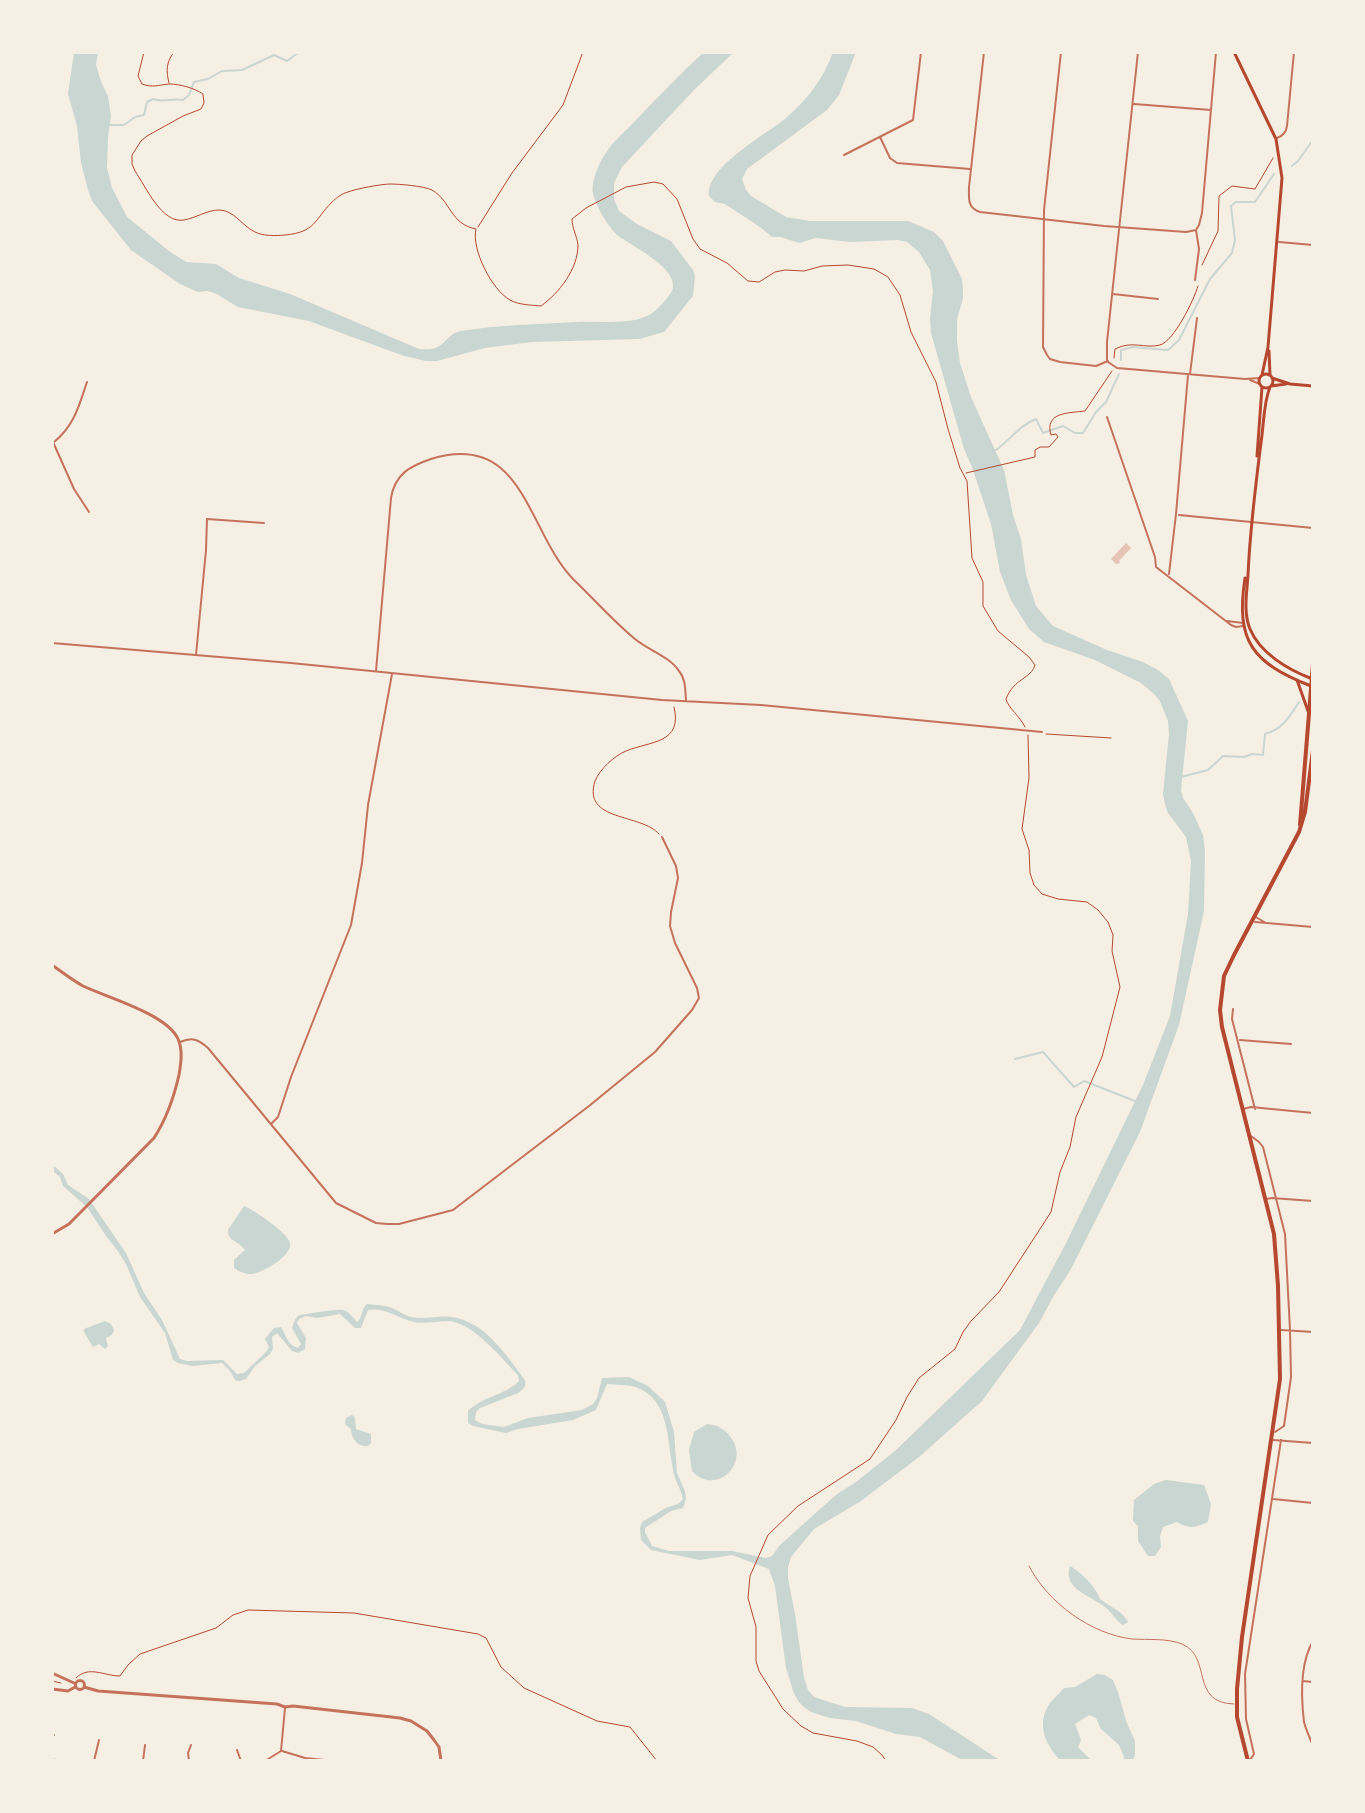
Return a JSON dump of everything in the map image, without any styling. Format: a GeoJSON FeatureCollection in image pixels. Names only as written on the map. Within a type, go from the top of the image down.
{"type":"FeatureCollection","features":[{"type":"Feature","properties":{"kind":"main road"},"geometry":{"type":"LineString","coordinates":[[1234,52],[1276,139],[1282,178],[1268,347],[1261,376],[1257,472]]}},
{"type":"Feature","properties":{"kind":"main road"},"geometry":{"type":"LineString","coordinates":[[1268,347],[1272,383],[1266,401],[1257,472],[1244,624],[1250,644],[1259,655],[1271,665],[1312,686]]}},
{"type":"Feature","properties":{"kind":"main road"},"geometry":{"type":"LineString","coordinates":[[1261,376],[1290,384]]}},
{"type":"Feature","properties":{"kind":"main road"},"geometry":{"type":"LineString","coordinates":[[1261,385],[1313,386]]}},
{"type":"Feature","properties":{"kind":"main road"},"geometry":{"type":"LineString","coordinates":[[1244,624],[1275,659],[1312,678]]}},
{"type":"Feature","properties":{"kind":"main road"},"geometry":{"type":"LineString","coordinates":[[1299,832],[1313,664]]}},
{"type":"Feature","properties":{"kind":"main road"},"geometry":{"type":"LineString","coordinates":[[1297,680],[1309,715]]}},
{"type":"Feature","properties":{"kind":"main road"},"geometry":{"type":"LineString","coordinates":[[1249,1761],[1236,1704],[1241,1648],[1281,1372],[1276,1246],[1220,1010],[1224,976],[1299,832],[1311,789],[1313,750]]}},
{"type":"Feature","properties":{"kind":"street"},"geometry":{"type":"LineString","coordinates":[[844,155],[913,120],[921,52]]}},
{"type":"Feature","properties":{"kind":"street"},"geometry":{"type":"LineString","coordinates":[[984,52],[971,169],[969,198],[972,208],[980,212],[1119,227],[1196,230]]}},
{"type":"Feature","properties":{"kind":"street"},"geometry":{"type":"LineString","coordinates":[[1061,52],[1044,219],[1044,351],[1050,359],[1060,362],[1096,366],[1108,361]]}},
{"type":"Feature","properties":{"kind":"street"},"geometry":{"type":"LineString","coordinates":[[1138,52],[1106,350],[1108,361],[1113,367],[1189,375],[1245,379],[1261,376]]}},
{"type":"Feature","properties":{"kind":"street"},"geometry":{"type":"LineString","coordinates":[[1195,280],[1199,249],[1196,230],[1202,213],[1216,52]]}},
{"type":"Feature","properties":{"kind":"street"},"geometry":{"type":"LineString","coordinates":[[1276,139],[1286,132],[1294,52]]}},
{"type":"Feature","properties":{"kind":"street"},"geometry":{"type":"LineString","coordinates":[[1132,104],[1211,110]]}},
{"type":"Feature","properties":{"kind":"street"},"geometry":{"type":"LineString","coordinates":[[880,137],[890,158],[897,163],[971,169]]}},
{"type":"Feature","properties":{"kind":"street"},"geometry":{"type":"LineString","coordinates":[[1278,242],[1313,245]]}},
{"type":"Feature","properties":{"kind":"street"},"geometry":{"type":"LineString","coordinates":[[1113,294],[1158,299]]}},
{"type":"Feature","properties":{"kind":"street"},"geometry":{"type":"LineString","coordinates":[[1168,575],[1197,318]]}},
{"type":"Feature","properties":{"kind":"street"},"geometry":{"type":"LineString","coordinates":[[1245,379],[1261,385]]}},
{"type":"Feature","properties":{"kind":"street"},"geometry":{"type":"LineString","coordinates":[[87,382],[75,417],[64,434],[53,443],[74,489],[89,512]]}},
{"type":"Feature","properties":{"kind":"street"},"geometry":{"type":"LineString","coordinates":[[1107,417],[1156,567],[1226,620],[1244,624]]}},
{"type":"Feature","properties":{"kind":"street"},"geometry":{"type":"LineString","coordinates":[[376,671],[394,485],[401,474],[415,465],[441,456],[463,454],[493,463],[515,481],[564,569],[634,638],[679,670],[684,681],[686,701]]}},
{"type":"Feature","properties":{"kind":"street"},"geometry":{"type":"LineString","coordinates":[[1176,514],[1313,528]]}},
{"type":"Feature","properties":{"kind":"street"},"geometry":{"type":"LineString","coordinates":[[196,655],[207,519],[264,523]]}},
{"type":"Feature","properties":{"kind":"street"},"geometry":{"type":"LineString","coordinates":[[52,643],[1042,732]]}},
{"type":"Feature","properties":{"kind":"street"},"geometry":{"type":"LineString","coordinates":[[270,1125],[278,1117],[351,925],[368,805],[393,673]]}},
{"type":"Feature","properties":{"kind":"street"},"geometry":{"type":"LineString","coordinates":[[180,1042],[193,1038],[208,1048],[336,1203],[376,1223],[387,1224],[399,1224],[453,1210],[655,1052],[699,998],[670,926],[678,878],[676,866],[662,837]]}},
{"type":"Feature","properties":{"kind":"street"},"geometry":{"type":"LineString","coordinates":[[1253,918],[1267,924],[1313,927]]}},
{"type":"Feature","properties":{"kind":"street"},"geometry":{"type":"LineString","coordinates":[[52,965],[83,986],[141,1010],[167,1025],[180,1042],[181,1054],[177,1086],[163,1124],[154,1138],[69,1224],[52,1234]]}},
{"type":"Feature","properties":{"kind":"street"},"geometry":{"type":"LineString","coordinates":[[1233,1009],[1232,1019],[1255,1109]]}},
{"type":"Feature","properties":{"kind":"street"},"geometry":{"type":"LineString","coordinates":[[1238,1039],[1291,1044]]}},
{"type":"Feature","properties":{"kind":"street"},"geometry":{"type":"LineString","coordinates":[[1243,1111],[1313,1113]]}},
{"type":"Feature","properties":{"kind":"street"},"geometry":{"type":"LineString","coordinates":[[1250,1136],[1262,1144],[1285,1234],[1291,1377],[1284,1426],[1273,1433]]}},
{"type":"Feature","properties":{"kind":"street"},"geometry":{"type":"LineString","coordinates":[[1266,1199],[1313,1201]]}},
{"type":"Feature","properties":{"kind":"street"},"geometry":{"type":"LineString","coordinates":[[1279,1330],[1313,1332]]}},
{"type":"Feature","properties":{"kind":"street"},"geometry":{"type":"LineString","coordinates":[[1271,1439],[1313,1443]]}},
{"type":"Feature","properties":{"kind":"street"},"geometry":{"type":"LineString","coordinates":[[1249,1761],[1254,1754],[1246,1719],[1245,1674],[1281,1440]]}},
{"type":"Feature","properties":{"kind":"street"},"geometry":{"type":"LineString","coordinates":[[1272,1499],[1313,1503]]}},
{"type":"Feature","properties":{"kind":"street"},"geometry":{"type":"LineString","coordinates":[[1313,1641],[1308,1651],[1303,1681],[1304,1722],[1313,1746]]}},
{"type":"Feature","properties":{"kind":"street"},"geometry":{"type":"LineString","coordinates":[[52,1673],[81,1690],[84,1687],[98,1691],[277,1704],[400,1718],[427,1731],[439,1747],[440,1759]]}},
{"type":"Feature","properties":{"kind":"street"},"geometry":{"type":"LineString","coordinates":[[52,1689],[68,1691],[79,1680],[84,1687]]}},
{"type":"Feature","properties":{"kind":"street"},"geometry":{"type":"LineString","coordinates":[[1303,1681],[1313,1682]]}},
{"type":"Feature","properties":{"kind":"street"},"geometry":{"type":"LineString","coordinates":[[281,1751],[285,1707]]}},
{"type":"Feature","properties":{"kind":"street"},"geometry":{"type":"LineString","coordinates":[[94,1761],[99,1740]]}},
{"type":"Feature","properties":{"kind":"street"},"geometry":{"type":"LineString","coordinates":[[143,1761],[145,1745]]}},
{"type":"Feature","properties":{"kind":"street"},"geometry":{"type":"LineString","coordinates":[[189,1761],[191,1745]]}},
{"type":"Feature","properties":{"kind":"street"},"geometry":{"type":"LineString","coordinates":[[237,1750],[241,1761]]}},
{"type":"Feature","properties":{"kind":"street"},"geometry":{"type":"LineString","coordinates":[[265,1761],[281,1751],[325,1760]]}},
{"type":"Feature","properties":{"kind":"lane"},"geometry":{"type":"LineString","coordinates":[[1029,1566],[1050,1594],[1091,1627],[1112,1635],[1171,1642],[1187,1647],[1197,1660],[1210,1695],[1222,1703],[1236,1704]]}},
{"type":"Feature","properties":{"kind":"path"},"geometry":{"type":"LineString","coordinates":[[144,52],[138,76],[142,84],[152,87],[169,84],[203,94],[201,109],[147,136],[132,155],[132,164],[164,215],[182,221],[224,210],[253,231],[282,236],[311,228],[332,202],[346,192],[387,184],[434,191],[454,218],[467,228],[476,229]]}},
{"type":"Feature","properties":{"kind":"path"},"geometry":{"type":"LineString","coordinates":[[169,84],[168,61],[174,52]]}},
{"type":"Feature","properties":{"kind":"path"},"geometry":{"type":"LineString","coordinates":[[583,52],[563,105],[512,173],[476,229],[477,252],[501,293],[516,302],[541,306],[559,290],[575,261],[578,245],[572,219],[626,187],[644,183],[663,184],[677,199],[700,249],[727,263],[748,281],[759,282],[785,270],[804,271],[822,266],[848,265],[874,269],[888,277],[900,295],[911,332],[934,377],[967,481],[972,558],[983,582],[983,606],[998,631],[1035,665],[1033,671],[1015,683],[1006,699],[1028,731],[1029,778],[1022,829],[1029,850],[1034,885],[1042,894],[1087,902],[1108,922],[1113,935],[1112,951],[1120,987],[1102,1057],[1076,1117],[1051,1212],[999,1292],[971,1321],[955,1349],[919,1378],[870,1459],[798,1506],[768,1535],[750,1576],[748,1598],[756,1627],[756,1661],[783,1709],[813,1733],[873,1747],[886,1761]]}},
{"type":"Feature","properties":{"kind":"path"},"geometry":{"type":"LineString","coordinates":[[1201,267],[1218,231],[1219,196],[1232,186],[1255,189],[1273,158]]}},
{"type":"Feature","properties":{"kind":"path"},"geometry":{"type":"LineString","coordinates":[[963,474],[1035,457],[1035,450],[1049,447],[1058,437],[1051,435],[1050,423],[1060,413],[1085,411],[1112,372],[1115,349],[1124,344],[1160,345],[1171,338],[1198,284]]}},
{"type":"Feature","properties":{"kind":"path"},"geometry":{"type":"LineString","coordinates":[[662,837],[654,828],[600,809],[594,797],[595,781],[604,767],[625,751],[668,736],[676,716],[674,701]]}},
{"type":"Feature","properties":{"kind":"path"},"geometry":{"type":"LineString","coordinates":[[1042,732],[1111,738]]}},
{"type":"Feature","properties":{"kind":"path"},"geometry":{"type":"LineString","coordinates":[[74,1684],[81,1673],[92,1671],[120,1676],[140,1654],[216,1628],[233,1615],[248,1610],[354,1613],[478,1634],[486,1638],[501,1667],[524,1688],[597,1721],[630,1727],[657,1761]]}},
{"type":"Feature","properties":{"kind":"path"},"geometry":{"type":"LineString","coordinates":[[52,1681],[67,1685]]}},
{"type":"Feature","properties":{"kind":"shaded area"},"geometry":{"type":"Polygon","coordinates":[[[74,52],[98,52],[96,65],[108,96],[111,116],[107,168],[112,188],[127,217],[186,262],[216,264],[239,278],[290,294],[419,349],[428,349],[440,346],[461,331],[519,325],[624,321],[652,314],[672,291],[672,280],[660,264],[617,235],[609,226],[594,198],[594,178],[612,144],[704,52],[734,52],[622,167],[614,183],[614,199],[619,211],[671,241],[693,270],[693,296],[664,332],[639,339],[532,342],[426,361],[309,321],[238,307],[215,293],[198,292],[180,284],[131,250],[92,201],[81,163],[77,126],[68,94],[74,52]]]}},
{"type":"Feature","properties":{"kind":"shaded area"},"geometry":{"type":"Polygon","coordinates":[[[833,52],[856,52],[839,95],[827,110],[747,169],[742,179],[746,190],[786,217],[810,221],[908,221],[934,232],[943,241],[962,279],[963,298],[957,319],[960,363],[971,397],[1004,470],[1021,539],[1026,575],[1036,606],[1053,626],[1143,662],[1169,679],[1188,721],[1181,790],[1203,835],[1205,851],[1204,911],[1179,1025],[1140,1132],[1071,1269],[1039,1323],[982,1401],[919,1457],[861,1501],[814,1529],[791,1557],[788,1567],[804,1678],[814,1697],[845,1707],[912,1708],[929,1714],[1001,1761],[964,1761],[920,1737],[896,1734],[856,1721],[811,1712],[798,1701],[786,1668],[775,1586],[769,1569],[732,1555],[700,1560],[651,1550],[641,1540],[642,1522],[683,1499],[674,1473],[662,1412],[648,1394],[627,1385],[607,1384],[596,1410],[573,1420],[506,1433],[473,1426],[468,1423],[468,1411],[513,1386],[519,1381],[518,1375],[477,1334],[458,1323],[415,1322],[379,1310],[368,1310],[361,1328],[355,1328],[340,1314],[299,1319],[297,1323],[306,1338],[305,1349],[298,1353],[292,1351],[277,1333],[272,1337],[270,1354],[255,1366],[246,1379],[239,1381],[222,1363],[192,1366],[178,1363],[173,1360],[165,1333],[140,1297],[117,1250],[87,1207],[63,1186],[60,1177],[52,1170],[52,1164],[63,1174],[68,1185],[89,1199],[126,1253],[180,1359],[223,1360],[237,1374],[244,1373],[267,1351],[269,1347],[265,1339],[274,1328],[281,1327],[290,1343],[298,1348],[301,1344],[292,1328],[298,1316],[343,1310],[357,1322],[367,1304],[389,1307],[414,1317],[463,1320],[494,1341],[525,1384],[518,1393],[480,1408],[475,1420],[482,1424],[504,1427],[528,1418],[582,1410],[597,1398],[602,1378],[629,1377],[648,1386],[665,1402],[674,1432],[677,1473],[685,1491],[683,1508],[671,1511],[645,1528],[652,1546],[669,1551],[732,1551],[766,1558],[772,1556],[780,1545],[837,1494],[895,1451],[1020,1330],[1143,1085],[1170,1016],[1188,914],[1191,861],[1186,837],[1168,813],[1163,794],[1169,734],[1168,721],[1160,701],[1141,683],[1095,660],[1044,642],[1029,629],[1011,600],[1000,572],[991,524],[964,449],[931,333],[933,291],[930,270],[919,252],[907,242],[898,240],[850,242],[816,238],[799,243],[772,237],[709,196],[710,185],[727,163],[786,118],[808,96],[820,80],[833,52]]]}},
{"type":"Feature","properties":{"kind":"shaded area"},"geometry":{"type":"Polygon","coordinates":[[[244,1206],[277,1228],[290,1243],[282,1258],[252,1274],[234,1268],[234,1260],[245,1250],[228,1234],[244,1206]]]}},
{"type":"Feature","properties":{"kind":"shaded area"},"geometry":{"type":"Polygon","coordinates":[[[105,1321],[114,1330],[106,1338],[108,1346],[105,1349],[99,1344],[93,1347],[84,1329],[105,1321]]]}},
{"type":"Feature","properties":{"kind":"shaded area"},"geometry":{"type":"Polygon","coordinates":[[[352,1415],[356,1429],[371,1434],[368,1446],[356,1442],[351,1429],[345,1424],[346,1418],[352,1415]]]}},
{"type":"Feature","properties":{"kind":"shaded area"},"geometry":{"type":"Polygon","coordinates":[[[707,1424],[720,1427],[729,1435],[737,1456],[728,1473],[711,1480],[701,1478],[692,1471],[689,1450],[694,1432],[707,1424]]]}},
{"type":"Feature","properties":{"kind":"shaded area"},"geometry":{"type":"Polygon","coordinates":[[[1166,1480],[1204,1485],[1211,1504],[1208,1522],[1192,1527],[1177,1522],[1163,1527],[1161,1547],[1155,1556],[1148,1556],[1138,1541],[1138,1526],[1133,1521],[1134,1500],[1154,1484],[1166,1480]]]}},
{"type":"Feature","properties":{"kind":"shaded area"},"geometry":{"type":"Polygon","coordinates":[[[1070,1566],[1088,1580],[1100,1599],[1120,1612],[1128,1622],[1123,1625],[1105,1607],[1079,1591],[1070,1580],[1070,1566]]]}},
{"type":"Feature","properties":{"kind":"shaded area"},"geometry":{"type":"Polygon","coordinates":[[[1097,1674],[1113,1680],[1118,1692],[1135,1741],[1133,1761],[1123,1761],[1119,1745],[1101,1729],[1096,1718],[1089,1715],[1075,1724],[1081,1740],[1078,1747],[1092,1761],[1061,1761],[1045,1736],[1044,1715],[1052,1700],[1064,1688],[1075,1687],[1097,1674]]]}},
{"type":"Feature","properties":{"kind":"building"},"geometry":{"type":"Polygon","coordinates":[[[1126,543],[1131,548],[1116,564],[1111,559],[1126,543]]]}},
{"type":"Feature","properties":{"kind":"waterway"},"geometry":{"type":"LineString","coordinates":[[108,125],[124,125],[144,115],[147,102],[153,99],[183,100],[189,95],[194,82],[222,71],[242,70],[274,55],[287,61],[299,52]]}},
{"type":"Feature","properties":{"kind":"waterway"},"geometry":{"type":"LineString","coordinates":[[1292,166],[1313,140]]}},
{"type":"Feature","properties":{"kind":"waterway"},"geometry":{"type":"LineString","coordinates":[[1121,360],[1121,350],[1133,347],[1168,350],[1179,340],[1210,279],[1232,253],[1235,240],[1231,206],[1236,202],[1255,202],[1274,174]]}},
{"type":"Feature","properties":{"kind":"waterway"},"geometry":{"type":"LineString","coordinates":[[996,450],[1036,419],[1043,433],[1063,426],[1075,433],[1083,433],[1106,402],[1119,374]]}},
{"type":"Feature","properties":{"kind":"waterway"},"geometry":{"type":"LineString","coordinates":[[1181,777],[1208,770],[1223,756],[1263,755],[1265,734],[1281,726],[1299,702]]}},
{"type":"Feature","properties":{"kind":"waterway"},"geometry":{"type":"LineString","coordinates":[[1015,1059],[1043,1052],[1074,1087],[1084,1081],[1135,1101]]}}]}
